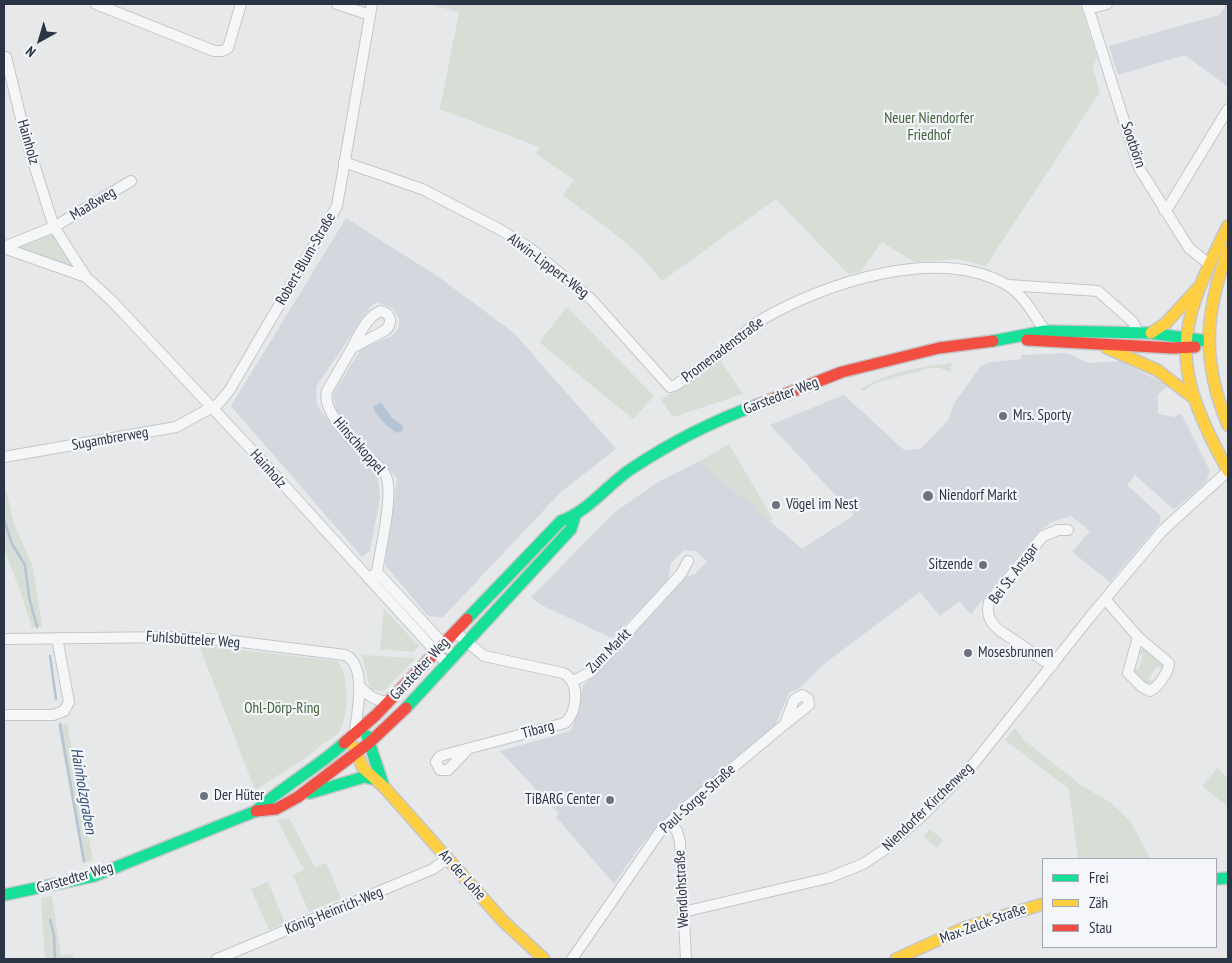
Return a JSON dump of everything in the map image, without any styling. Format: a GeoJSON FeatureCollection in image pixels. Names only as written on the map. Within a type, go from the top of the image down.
{"type":"FeatureCollection","features":[{"type":"Feature","properties":{"kind":"main road"},"geometry":{"type":"LineString","coordinates":[[1228,226],[1199,287],[1185,342],[1195,399],[1200,416],[1228,471]]}},
{"type":"Feature","properties":{"kind":"main road"},"geometry":{"type":"LineString","coordinates":[[1228,251],[1214,292],[1207,341],[1213,385],[1228,426]]}},
{"type":"Feature","properties":{"kind":"main road"},"geometry":{"type":"LineString","coordinates":[[1150,333],[1169,322],[1189,296],[1199,287]]}},
{"type":"Feature","properties":{"kind":"main road","name":"Garstedter Weg"},"geometry":{"type":"LineString","coordinates":[[4,895],[94,876],[256,811],[365,726],[561,521],[575,516],[629,470],[670,444],[752,406],[842,372],[954,345],[1014,338],[1045,331],[1138,332],[1150,333],[1185,342]]}},
{"type":"Feature","properties":{"kind":"main road","name":"Garstedter Weg"},"geometry":{"type":"LineString","coordinates":[[1014,338],[1097,344],[1207,341]]}},
{"type":"Feature","properties":{"kind":"main road"},"geometry":{"type":"LineString","coordinates":[[1097,344],[1157,370],[1195,399]]}},
{"type":"Feature","properties":{"kind":"main road","name":"Garstedter Weg"},"geometry":{"type":"LineString","coordinates":[[256,811],[276,809],[298,797],[369,743],[451,660],[571,529],[575,516]]}},
{"type":"Feature","properties":{"kind":"main road","name":"An der Lohe"},"geometry":{"type":"LineString","coordinates":[[365,726],[384,787]]}},
{"type":"Feature","properties":{"kind":"main road"},"geometry":{"type":"LineString","coordinates":[[354,736],[355,755]]}},
{"type":"Feature","properties":{"kind":"main road","name":"An der Lohe"},"geometry":{"type":"LineString","coordinates":[[355,755],[362,768],[384,787],[503,921],[544,959]]}},
{"type":"Feature","properties":{"kind":"main road","name":"Garstedter Weg"},"geometry":{"type":"LineString","coordinates":[[298,797],[357,779],[373,779]]}},
{"type":"Feature","properties":{"kind":"main road","name":"Max-Zelck-Straße"},"geometry":{"type":"LineString","coordinates":[[896,959],[964,928],[1042,904]]}},
{"type":"Feature","properties":{"kind":"street"},"geometry":{"type":"LineString","coordinates":[[96,4],[214,51],[222,51],[228,48],[240,4]]}},
{"type":"Feature","properties":{"kind":"street"},"geometry":{"type":"LineString","coordinates":[[338,4],[370,14]]}},
{"type":"Feature","properties":{"kind":"street","name":"Robert-Blum-Straße"},"geometry":{"type":"LineString","coordinates":[[212,408],[229,391],[326,228],[337,206],[372,4]]}},
{"type":"Feature","properties":{"kind":"street","name":"Sootbörn"},"geometry":{"type":"LineString","coordinates":[[1107,4],[1087,6],[1139,168],[1191,251],[1209,264]]}},
{"type":"Feature","properties":{"kind":"street","name":"Hainholz"},"geometry":{"type":"LineString","coordinates":[[6,57],[26,139],[54,227],[86,277],[152,342],[451,660]]}},
{"type":"Feature","properties":{"kind":"street"},"geometry":{"type":"LineString","coordinates":[[1164,210],[1169,206],[1228,109]]}},
{"type":"Feature","properties":{"kind":"street","name":"Alwin-Lippert-Weg"},"geometry":{"type":"LineString","coordinates":[[344,162],[422,189],[499,229],[530,248],[592,299],[668,386]]}},
{"type":"Feature","properties":{"kind":"street","name":"Maaßweg"},"geometry":{"type":"LineString","coordinates":[[4,248],[54,227],[131,181]]}},
{"type":"Feature","properties":{"kind":"street","name":"Hainholz"},"geometry":{"type":"LineString","coordinates":[[4,248],[86,277]]}},
{"type":"Feature","properties":{"kind":"street","name":"Promenadenstraße"},"geometry":{"type":"LineString","coordinates":[[668,386],[676,385],[731,345],[758,321],[797,300],[870,276],[940,268],[978,272],[1008,285],[1098,291],[1133,322],[1138,332]]}},
{"type":"Feature","properties":{"kind":"street","name":"Promenadenstraße"},"geometry":{"type":"LineString","coordinates":[[1008,285],[1024,300],[1045,331]]}},
{"type":"Feature","properties":{"kind":"street","name":"Hinschkoppel"},"geometry":{"type":"LineString","coordinates":[[352,348],[327,391],[325,399],[328,410],[336,421],[387,477],[389,496],[373,575]]}},
{"type":"Feature","properties":{"kind":"street","name":"Sugambrerweg"},"geometry":{"type":"LineString","coordinates":[[4,458],[176,427],[212,408]]}},
{"type":"Feature","properties":{"kind":"street","name":"Niendorfer Kirchenweg"},"geometry":{"type":"LineString","coordinates":[[683,912],[828,878],[868,862],[911,827],[956,783],[995,738],[1105,599],[1162,531],[1228,471]]}},
{"type":"Feature","properties":{"kind":"street","name":"Bei St. Ansgar"},"geometry":{"type":"LineString","coordinates":[[1052,666],[992,624],[988,608],[989,602],[1043,536],[1058,530],[1068,530]]}},
{"type":"Feature","properties":{"kind":"street","name":"Zum Markt"},"geometry":{"type":"LineString","coordinates":[[455,632],[484,656],[563,673],[573,681],[590,672],[681,574],[688,561]]}},
{"type":"Feature","properties":{"kind":"street"},"geometry":{"type":"LineString","coordinates":[[1105,599],[1138,637],[1169,663],[1169,668],[1156,687],[1150,691],[1130,677],[1128,672],[1138,637]]}},
{"type":"Feature","properties":{"kind":"street","name":"Fuhlsbütteler Weg"},"geometry":{"type":"LineString","coordinates":[[4,639],[171,637],[349,656],[356,664],[359,685],[354,736]]}},
{"type":"Feature","properties":{"kind":"street"},"geometry":{"type":"LineString","coordinates":[[4,715],[53,715],[64,711],[69,702],[57,638]]}},
{"type":"Feature","properties":{"kind":"street","name":"Tibarg"},"geometry":{"type":"LineString","coordinates":[[468,749],[565,723],[571,715],[575,692],[573,681]]}},
{"type":"Feature","properties":{"kind":"street"},"geometry":{"type":"LineString","coordinates":[[359,685],[367,696],[389,702]]}},
{"type":"Feature","properties":{"kind":"street","name":"Fuhlsbütteler Weg"},"geometry":{"type":"LineString","coordinates":[[358,704],[365,726]]}},
{"type":"Feature","properties":{"kind":"street","name":"Paul-Sorge-Straße"},"geometry":{"type":"LineString","coordinates":[[572,959],[650,845],[670,822],[785,724]]}},
{"type":"Feature","properties":{"kind":"street","name":"Wendlohstraße"},"geometry":{"type":"LineString","coordinates":[[670,822],[677,831],[680,842],[686,959]]}},
{"type":"Feature","properties":{"kind":"street","name":"König-Heinrich-Weg"},"geometry":{"type":"LineString","coordinates":[[217,959],[424,873],[448,858]]}},
{"type":"Feature","properties":{"kind":"shaded area"},"geometry":{"type":"Polygon","coordinates":[[[1227,4],[1228,87],[1185,55],[1118,75],[1109,46],[1219,15],[1227,4]]]}},
{"type":"Feature","properties":{"kind":"shaded area"},"geometry":{"type":"Polygon","coordinates":[[[346,218],[440,278],[514,333],[616,449],[561,492],[443,617],[428,616],[385,565],[397,478],[337,413],[333,394],[361,349],[392,336],[399,327],[399,319],[394,309],[377,302],[370,307],[316,387],[317,405],[322,413],[377,472],[380,497],[370,551],[362,557],[231,406],[346,218]]]}},
{"type":"Feature","properties":{"kind":"shaded area"},"geometry":{"type":"Polygon","coordinates":[[[1067,353],[1088,363],[1120,361],[1167,387],[1158,394],[1158,414],[1175,417],[1178,414],[1182,415],[1210,471],[1206,482],[1175,509],[1135,475],[1127,485],[1160,515],[1160,523],[1110,582],[1072,552],[1090,531],[1071,516],[1052,522],[1038,532],[971,614],[959,601],[940,616],[920,592],[824,664],[800,688],[789,693],[774,728],[683,802],[682,805],[658,825],[641,845],[614,884],[556,817],[559,814],[500,751],[571,731],[578,712],[583,686],[685,577],[695,574],[707,561],[695,551],[684,550],[671,563],[668,581],[612,638],[539,604],[531,597],[615,512],[655,484],[700,461],[742,498],[744,497],[758,508],[757,510],[802,549],[854,515],[770,425],[844,395],[904,450],[921,449],[949,419],[954,403],[981,366],[991,362],[1021,359],[1021,355],[1067,353]]]}},
{"type":"Feature","properties":{"kind":"green space","name":"Neuer Niendorfer Friedhof"},"geometry":{"type":"Polygon","coordinates":[[[427,4],[1080,4],[1097,57],[1093,68],[1100,92],[986,266],[956,259],[914,262],[882,242],[861,271],[848,274],[776,199],[662,281],[652,268],[628,245],[563,195],[574,180],[536,154],[539,147],[440,109],[459,12],[427,4]]]}},
{"type":"Feature","properties":{"kind":"green space"},"geometry":{"type":"Polygon","coordinates":[[[52,232],[74,266],[70,267],[18,245],[52,232]]]}},
{"type":"Feature","properties":{"kind":"green space"},"geometry":{"type":"Polygon","coordinates":[[[567,307],[654,396],[633,419],[539,342],[567,307]]]}},
{"type":"Feature","properties":{"kind":"green space"},"geometry":{"type":"Polygon","coordinates":[[[720,360],[743,394],[673,417],[661,400],[720,360]]]}},
{"type":"Feature","properties":{"kind":"green space"},"geometry":{"type":"Polygon","coordinates":[[[952,363],[950,372],[940,368],[930,368],[875,383],[864,391],[861,389],[893,374],[952,363]]]}},
{"type":"Feature","properties":{"kind":"green space"},"geometry":{"type":"Polygon","coordinates":[[[729,444],[773,519],[771,522],[756,510],[758,508],[744,497],[742,498],[700,461],[729,444]]]}},
{"type":"Feature","properties":{"kind":"green space"},"geometry":{"type":"Polygon","coordinates":[[[4,481],[14,524],[33,567],[42,626],[32,628],[4,549],[4,481]]]}},
{"type":"Feature","properties":{"kind":"green space"},"geometry":{"type":"Polygon","coordinates":[[[384,609],[419,646],[413,652],[380,649],[384,609]]]}},
{"type":"Feature","properties":{"kind":"green space","name":"Ohl-Dörp-Ring"},"geometry":{"type":"Polygon","coordinates":[[[199,645],[337,661],[344,676],[347,696],[345,717],[339,732],[304,759],[255,790],[199,645]]]}},
{"type":"Feature","properties":{"kind":"green space"},"geometry":{"type":"Polygon","coordinates":[[[1143,649],[1163,662],[1163,670],[1157,666],[1149,678],[1154,682],[1148,684],[1133,674],[1132,668],[1139,669],[1143,655],[1136,653],[1143,649]]]}},
{"type":"Feature","properties":{"kind":"green space"},"geometry":{"type":"Polygon","coordinates":[[[362,655],[415,659],[383,692],[370,689],[362,655]]]}},
{"type":"Feature","properties":{"kind":"green space"},"geometry":{"type":"Polygon","coordinates":[[[67,723],[93,860],[83,864],[58,726],[67,723]]]}},
{"type":"Feature","properties":{"kind":"green space"},"geometry":{"type":"Polygon","coordinates":[[[1015,728],[1024,740],[1082,786],[1110,802],[1130,821],[1150,858],[1078,858],[1069,789],[1005,740],[1015,728]]]}},
{"type":"Feature","properties":{"kind":"green space"},"geometry":{"type":"Polygon","coordinates":[[[1217,768],[1228,778],[1228,807],[1202,786],[1217,768]]]}},
{"type":"Feature","properties":{"kind":"green space"},"geometry":{"type":"Polygon","coordinates":[[[289,818],[315,867],[326,863],[341,898],[309,912],[293,875],[304,870],[277,820],[289,818]]]}},
{"type":"Feature","properties":{"kind":"green space"},"geometry":{"type":"Polygon","coordinates":[[[930,829],[943,840],[937,848],[924,837],[930,829]]]}},
{"type":"Feature","properties":{"kind":"green space"},"geometry":{"type":"Polygon","coordinates":[[[268,882],[285,923],[269,930],[251,889],[268,882]]]}},
{"type":"Feature","properties":{"kind":"green space"},"geometry":{"type":"Polygon","coordinates":[[[52,896],[61,956],[71,954],[75,959],[45,959],[41,898],[52,896]]]}},
{"type":"Feature","properties":{"kind":"water"},"geometry":{"type":"Polygon","coordinates":[[[381,402],[391,417],[403,426],[402,431],[397,433],[394,431],[377,414],[373,407],[381,402]]]}},
{"type":"Feature","properties":{"kind":"waterway","name":"Hainholzgraben"},"geometry":{"type":"LineString","coordinates":[[4,519],[12,544],[25,565],[29,597],[37,627]]}},
{"type":"Feature","properties":{"kind":"waterway","name":"Hainholzgraben"},"geometry":{"type":"LineString","coordinates":[[50,656],[56,699]]}},
{"type":"Feature","properties":{"kind":"waterway","name":"Hainholzgraben"},"geometry":{"type":"LineString","coordinates":[[60,724],[84,861]]}},
{"type":"Feature","properties":{"kind":"waterway","name":"Hainholzgraben"},"geometry":{"type":"LineString","coordinates":[[50,920],[54,935],[55,959]]}},
{"type":"Feature","properties":{"kind":"traffic: fast"},"geometry":{"type":"LineString","coordinates":[[993,341],[1045,331],[1150,333],[1207,341]]}},
{"type":"Feature","properties":{"kind":"traffic: fast"},"geometry":{"type":"LineString","coordinates":[[467,619],[561,521],[580,511],[622,475],[692,433],[757,405]]}},
{"type":"Feature","properties":{"kind":"traffic: fast"},"geometry":{"type":"LineString","coordinates":[[406,708],[571,529],[575,516]]}},
{"type":"Feature","properties":{"kind":"traffic: fast"},"geometry":{"type":"LineString","coordinates":[[367,736],[384,787]]}},
{"type":"Feature","properties":{"kind":"traffic: fast"},"geometry":{"type":"LineString","coordinates":[[4,895],[94,876],[256,811],[344,743]]}},
{"type":"Feature","properties":{"kind":"traffic: fast"},"geometry":{"type":"LineString","coordinates":[[310,793],[364,777],[373,779]]}},
{"type":"Feature","properties":{"kind":"traffic: fast"},"geometry":{"type":"LineString","coordinates":[[1217,879],[1228,878]]}},
{"type":"Feature","properties":{"kind":"traffic: slow"},"geometry":{"type":"LineString","coordinates":[[1228,226],[1197,294],[1189,322],[1186,348],[1188,375],[1196,403],[1228,471]]}},
{"type":"Feature","properties":{"kind":"traffic: slow"},"geometry":{"type":"LineString","coordinates":[[1228,251],[1214,296],[1209,338],[1214,380],[1228,425]]}},
{"type":"Feature","properties":{"kind":"traffic: slow"},"geometry":{"type":"LineString","coordinates":[[1151,333],[1166,323],[1198,288]]}},
{"type":"Feature","properties":{"kind":"traffic: slow"},"geometry":{"type":"LineString","coordinates":[[1107,348],[1157,370],[1195,399]]}},
{"type":"Feature","properties":{"kind":"traffic: slow"},"geometry":{"type":"LineString","coordinates":[[354,747],[363,768],[384,787],[503,921],[544,959]]}},
{"type":"Feature","properties":{"kind":"traffic: slow"},"geometry":{"type":"LineString","coordinates":[[896,959],[964,928],[1042,904]]}},
{"type":"Feature","properties":{"kind":"traffic: jam"},"geometry":{"type":"LineString","coordinates":[[1027,340],[1173,348],[1195,347]]}},
{"type":"Feature","properties":{"kind":"traffic: jam"},"geometry":{"type":"LineString","coordinates":[[757,405],[842,372],[939,348],[993,341]]}},
{"type":"Feature","properties":{"kind":"traffic: jam"},"geometry":{"type":"LineString","coordinates":[[344,743],[376,715],[467,619]]}},
{"type":"Feature","properties":{"kind":"traffic: jam"},"geometry":{"type":"LineString","coordinates":[[256,811],[276,809],[298,797],[369,743],[406,708]]}},
{"type":"Feature","properties":{"kind":"place","name":"Mrs. Sporty"},"geometry":{"type":"Point","coordinates":[1003,416]}},
{"type":"Feature","properties":{"kind":"place","name":"Niendorf Markt"},"geometry":{"type":"Point","coordinates":[928,496]}},
{"type":"Feature","properties":{"kind":"place","name":"Vögel im Nest"},"geometry":{"type":"Point","coordinates":[776,505]}},
{"type":"Feature","properties":{"kind":"place","name":"Sitzende"},"geometry":{"type":"Point","coordinates":[983,565]}},
{"type":"Feature","properties":{"kind":"place","name":"Mosesbrunnen"},"geometry":{"type":"Point","coordinates":[968,653]}},
{"type":"Feature","properties":{"kind":"place","name":"Der Hüter"},"geometry":{"type":"Point","coordinates":[204,796]}},
{"type":"Feature","properties":{"kind":"place","name":"TiBARG Center"},"geometry":{"type":"Point","coordinates":[610,800]}}]}
